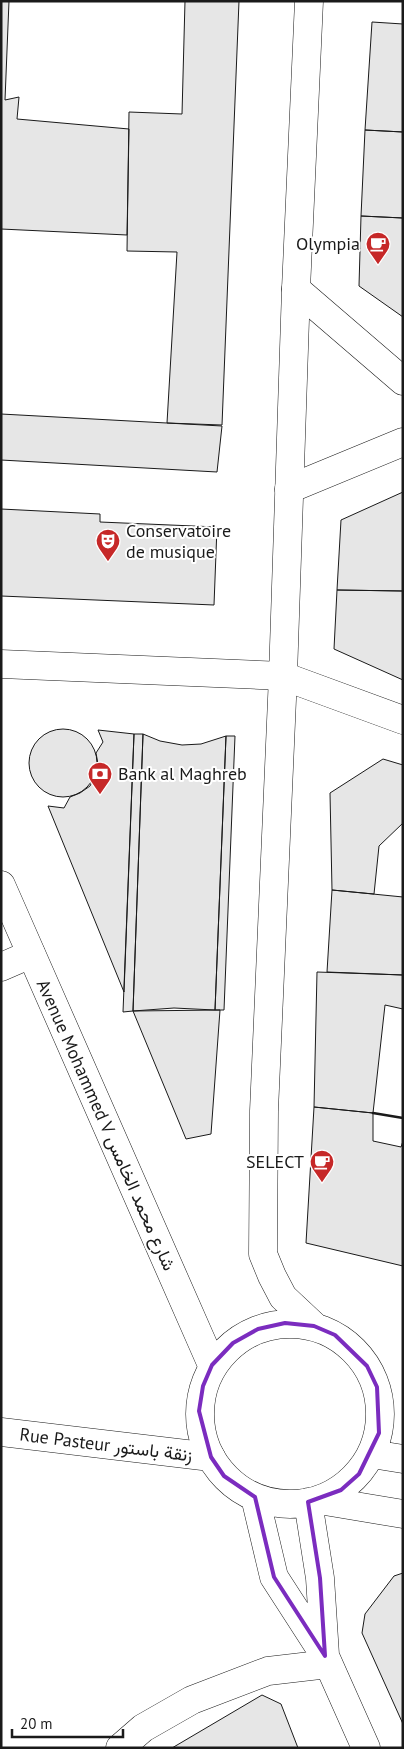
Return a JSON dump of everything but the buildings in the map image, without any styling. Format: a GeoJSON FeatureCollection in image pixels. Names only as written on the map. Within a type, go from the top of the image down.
{"type":"FeatureCollection","features":[{"type":"Feature","properties":{"kind":"main road"},"geometry":{"type":"LineString","coordinates":[[309,1],[264,1111],[263,1254],[272,1276],[284,1297],[314,1326]]}},
{"type":"Feature","properties":{"kind":"main road"},"geometry":{"type":"LineString","coordinates":[[296,289],[403,381]]}},
{"type":"Feature","properties":{"kind":"main road"},"geometry":{"type":"LineString","coordinates":[[289,489],[403,442]]}},
{"type":"Feature","properties":{"kind":"main road"},"geometry":{"type":"LineString","coordinates":[[1,664],[283,676],[403,720]]}},
{"type":"Feature","properties":{"kind":"main road","name":"Avenue Mohammed V شارع محمد الخامس"},"geometry":{"type":"LineString","coordinates":[[1,885],[212,1365]]}},
{"type":"Feature","properties":{"kind":"main road"},"geometry":{"type":"LineString","coordinates":[[1,967],[31,954]]}},
{"type":"Feature","properties":{"kind":"main road"},"geometry":{"type":"LineString","coordinates":[[285,1323],[314,1326],[335,1334],[353,1348],[368,1366],[377,1387],[381,1410],[379,1433],[372,1454],[359,1474],[341,1490],[314,1501],[297,1504],[273,1503],[255,1498],[238,1488],[224,1476],[211,1457],[202,1437],[199,1411],[203,1386],[212,1365],[233,1343],[258,1328],[285,1323]]}},
{"type":"Feature","properties":{"kind":"main road","name":"Rue Pasteur زنقة باستور"},"geometry":{"type":"LineString","coordinates":[[1,1432],[211,1457]]}},
{"type":"Feature","properties":{"kind":"main road"},"geometry":{"type":"LineString","coordinates":[[372,1454],[403,1459]]}},
{"type":"Feature","properties":{"kind":"main road"},"geometry":{"type":"LineString","coordinates":[[255,1498],[274,1577],[326,1660],[366,1748]]}},
{"type":"Feature","properties":{"kind":"main road"},"geometry":{"type":"LineString","coordinates":[[314,1501],[403,1514]]}},
{"type":"Feature","properties":{"kind":"main road"},"geometry":{"type":"LineString","coordinates":[[314,1501],[326,1660]]}},
{"type":"Feature","properties":{"kind":"main road"},"geometry":{"type":"LineString","coordinates":[[120,1748],[143,1728],[192,1700],[268,1671],[326,1660]]}},
{"type":"Feature","properties":{"kind":"highlighted area"},"geometry":{"type":"Polygon","coordinates":[[[285,1323],[314,1326],[335,1335],[367,1366],[377,1387],[379,1433],[359,1474],[341,1490],[308,1502],[320,1578],[325,1656],[274,1577],[255,1497],[224,1476],[211,1457],[199,1411],[203,1386],[212,1365],[233,1343],[258,1329],[285,1323]]]}},
{"type":"Feature","properties":{"kind":"wall"},"geometry":{"type":"LineString","coordinates":[[373,1113],[403,1118]]}},
{"type":"Feature","properties":{"kind":"place","name":"Olympia"},"geometry":{"type":"Point","coordinates":[378,265]}},
{"type":"Feature","properties":{"kind":"place","name":"Conservatoire de musique"},"geometry":{"type":"Point","coordinates":[108,562]}},
{"type":"Feature","properties":{"kind":"place","name":"Bank al Maghreb"},"geometry":{"type":"Point","coordinates":[100,795]}},
{"type":"Feature","properties":{"kind":"place","name":"SELECT"},"geometry":{"type":"Point","coordinates":[322,1183]}}]}
